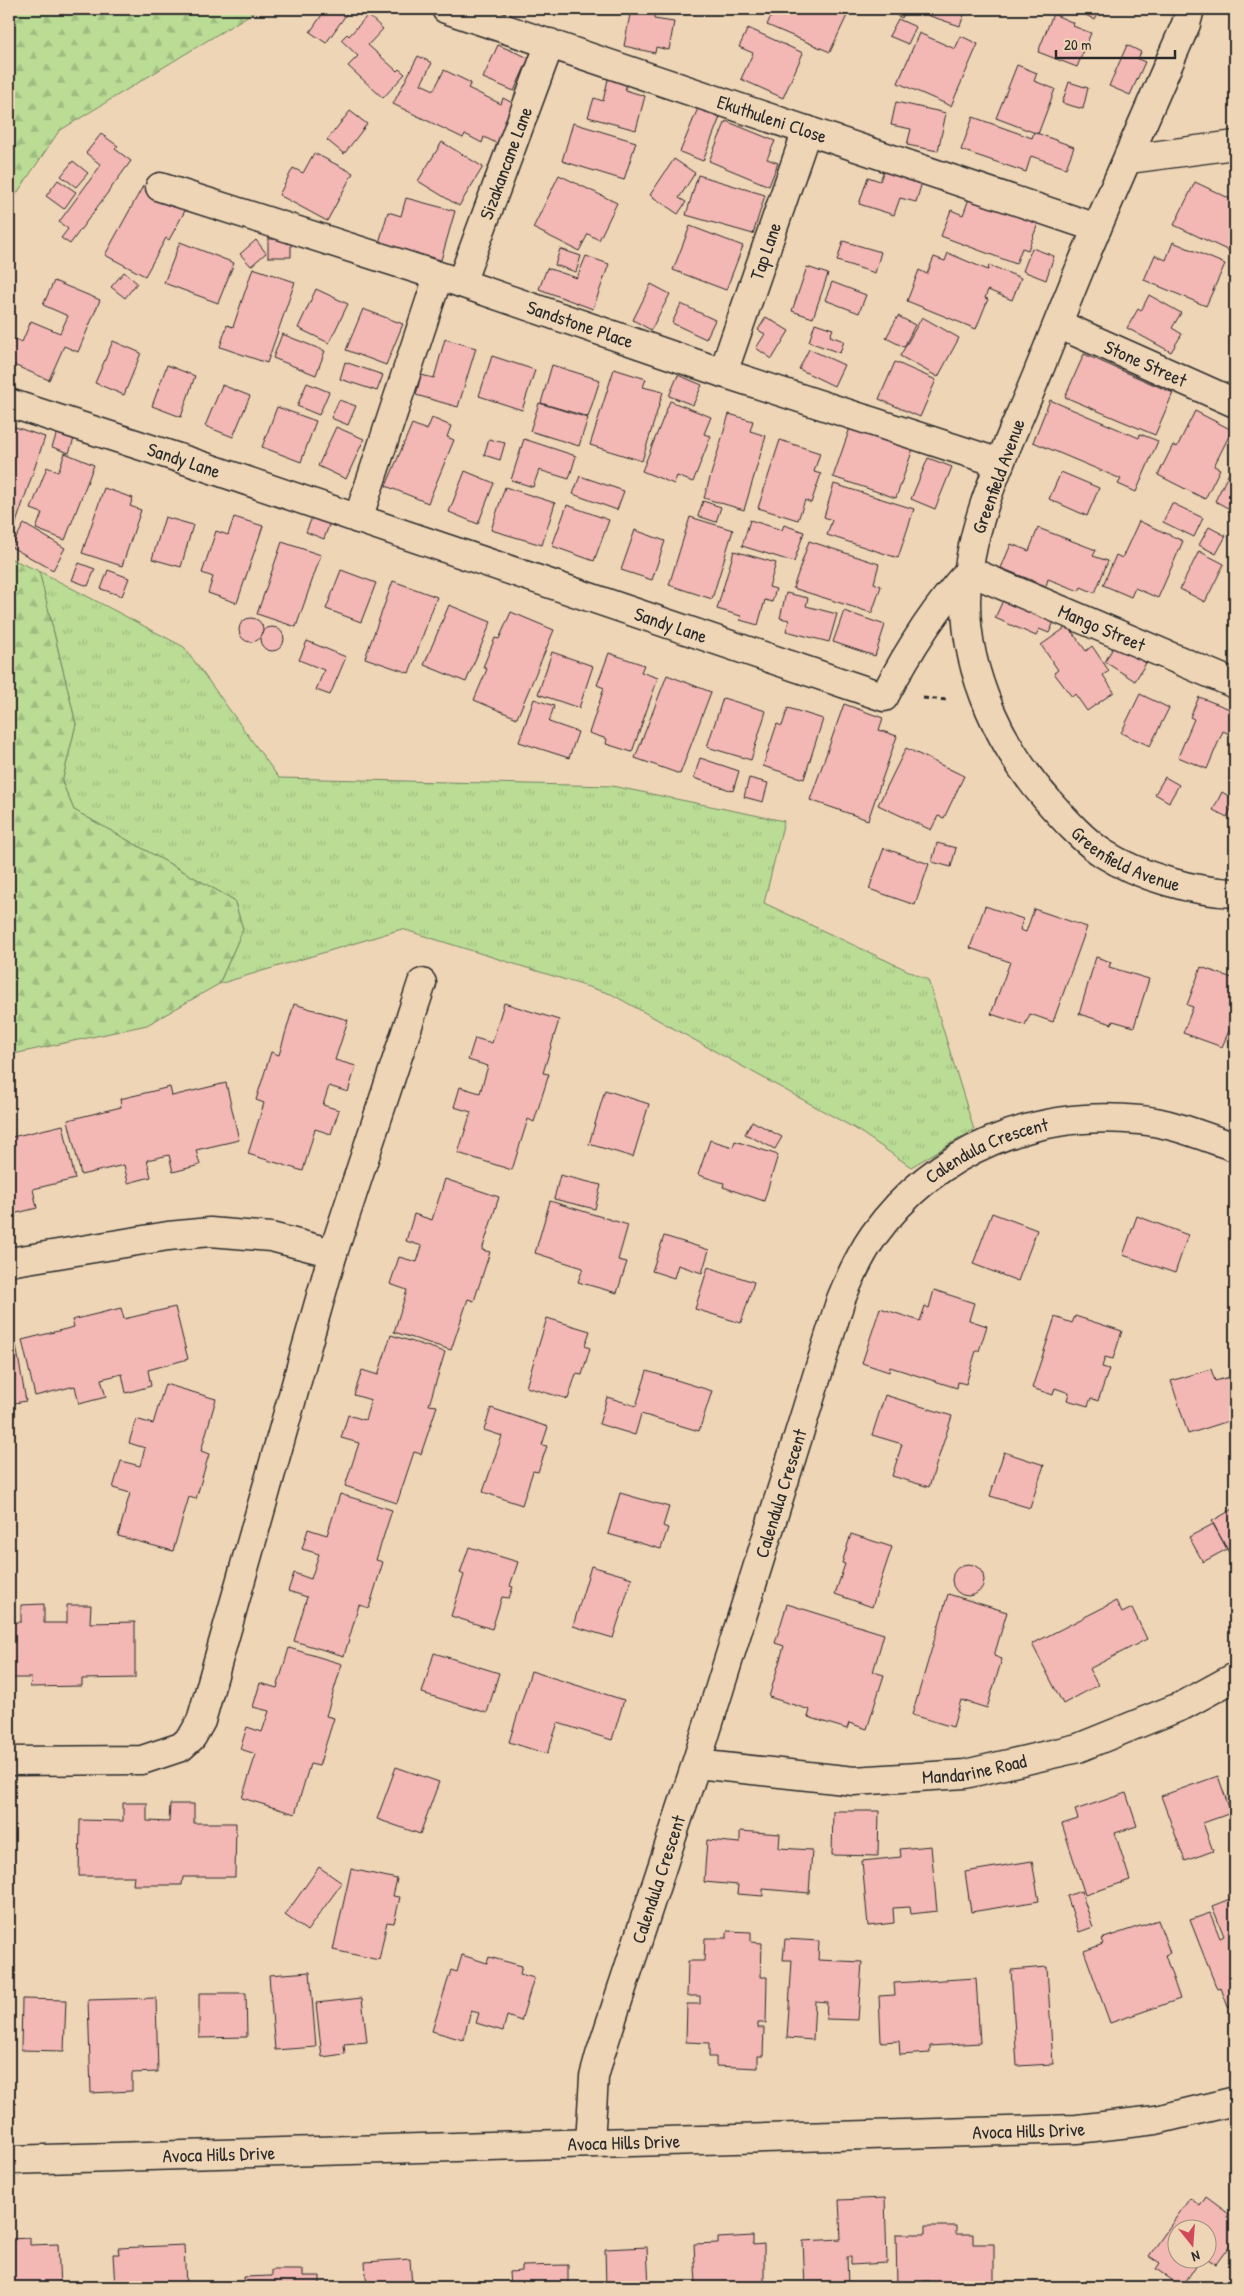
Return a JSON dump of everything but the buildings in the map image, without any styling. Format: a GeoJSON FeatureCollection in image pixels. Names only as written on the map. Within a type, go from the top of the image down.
{"type":"FeatureCollection","features":[{"type":"Feature","properties":{"kind":"street","name":"Ekuthuleni Close"},"geometry":{"type":"LineString","coordinates":[[446,9],[1097,228]]}},
{"type":"Feature","properties":{"kind":"street","name":"Greenfield Avenue"},"geometry":{"type":"LineString","coordinates":[[1190,9],[1186,24],[1129,159],[1097,228],[981,513],[969,570],[966,604],[969,639],[976,675],[987,702],[1007,744],[1034,786],[1068,823],[1104,854],[1142,873],[1179,884],[1235,893]]}},
{"type":"Feature","properties":{"kind":"street","name":"Sizakancane Lane"},"geometry":{"type":"LineString","coordinates":[[449,280],[550,43]]}},
{"type":"Feature","properties":{"kind":"street","name":"Tap Lane"},"geometry":{"type":"LineString","coordinates":[[723,373],[807,130]]}},
{"type":"Feature","properties":{"kind":"street"},"geometry":{"type":"LineString","coordinates":[[1129,159],[1235,145]]}},
{"type":"Feature","properties":{"kind":"street","name":"Sandstone Place"},"geometry":{"type":"LineString","coordinates":[[160,188],[449,280],[723,373],[1000,463]]}},
{"type":"Feature","properties":{"kind":"street"},"geometry":{"type":"LineString","coordinates":[[358,520],[449,280]]}},
{"type":"Feature","properties":{"kind":"street","name":"Stone Street"},"geometry":{"type":"LineString","coordinates":[[1058,324],[1235,403]]}},
{"type":"Feature","properties":{"kind":"street","name":"Sandy Lane"},"geometry":{"type":"LineString","coordinates":[[9,404],[188,461],[358,520],[884,696]]}},
{"type":"Feature","properties":{"kind":"street"},"geometry":{"type":"LineString","coordinates":[[884,696],[909,650],[948,593],[969,570]]}},
{"type":"Feature","properties":{"kind":"street","name":"Mango Street"},"geometry":{"type":"LineString","coordinates":[[969,570],[1235,684]]}},
{"type":"Feature","properties":{"kind":"street"},"geometry":{"type":"LineString","coordinates":[[9,1761],[142,1760],[181,1747],[192,1737],[201,1721],[333,1254],[422,983]]}},
{"type":"Feature","properties":{"kind":"street","name":"Calendula Crescent"},"geometry":{"type":"LineString","coordinates":[[590,2143],[594,2077],[600,2055],[696,1764],[841,1300],[855,1266],[874,1235],[897,1208],[937,1172],[984,1144],[1022,1130],[1061,1120],[1102,1117],[1142,1120],[1182,1129],[1235,1147]]}},
{"type":"Feature","properties":{"kind":"street"},"geometry":{"type":"LineString","coordinates":[[9,1262],[158,1238],[210,1232],[271,1237],[333,1254]]}},
{"type":"Feature","properties":{"kind":"street","name":"Mandarine Road"},"geometry":{"type":"LineString","coordinates":[[696,1764],[854,1781],[965,1774],[1078,1748],[1184,1705],[1235,1677]]}},
{"type":"Feature","properties":{"kind":"street","name":"Avoca Hills Drive"},"geometry":{"type":"LineString","coordinates":[[9,2160],[1077,2129],[1156,2120],[1235,2101]]}},
{"type":"Feature","properties":{"kind":"path"},"geometry":{"type":"LineString","coordinates":[[884,696],[987,702]]}},
{"type":"Feature","properties":{"kind":"green space"},"geometry":{"type":"Polygon","coordinates":[[[9,9],[259,9],[59,131],[9,205],[9,9]]]}},
{"type":"Feature","properties":{"kind":"green space"},"geometry":{"type":"Polygon","coordinates":[[[9,558],[39,571],[76,724],[62,782],[74,810],[234,900],[243,929],[219,984],[147,1025],[9,1055],[9,558]]]}},
{"type":"Feature","properties":{"kind":"green space"},"geometry":{"type":"Polygon","coordinates":[[[39,571],[184,647],[279,778],[612,786],[784,821],[764,903],[928,980],[974,1130],[911,1167],[856,1129],[611,994],[402,929],[219,984],[243,929],[234,900],[74,810],[62,782],[76,724],[39,571]]]}}]}
